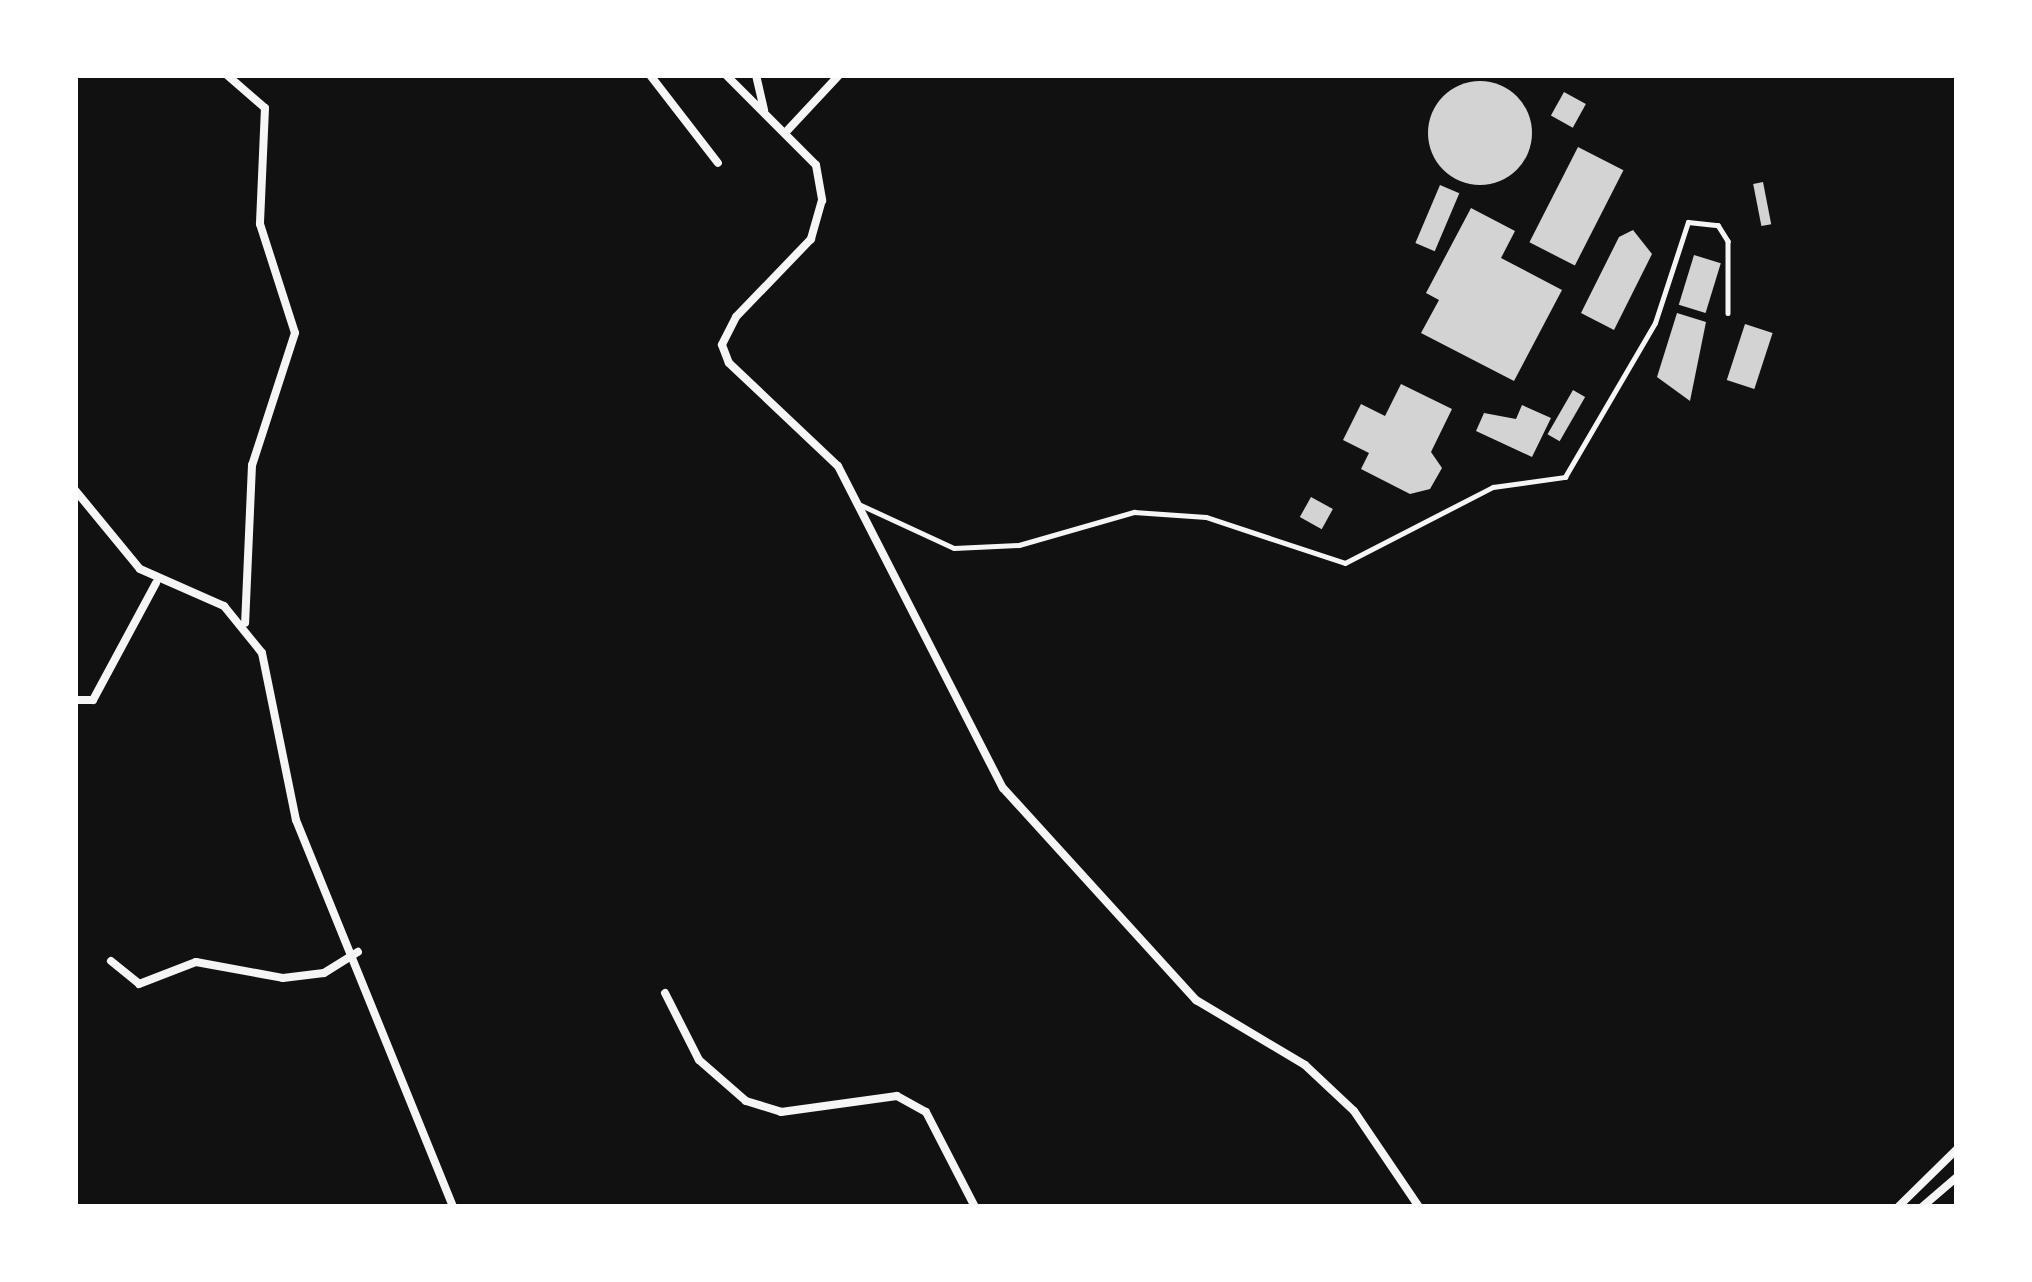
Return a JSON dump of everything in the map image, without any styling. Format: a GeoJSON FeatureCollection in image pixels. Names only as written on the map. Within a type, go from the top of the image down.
{"type":"FeatureCollection","features":[{"type":"Feature","properties":{"kind":"street"},"geometry":{"type":"LineString","coordinates":[[227,75],[265,108],[260,224],[295,333],[289,379],[252,465],[245,624],[296,820],[358,952],[453,1207]]}},
{"type":"Feature","properties":{"kind":"street"},"geometry":{"type":"LineString","coordinates":[[650,75],[718,163]]}},
{"type":"Feature","properties":{"kind":"street"},"geometry":{"type":"LineString","coordinates":[[726,75],[816,165],[816,220],[722,344],[838,466],[1003,788],[1196,1000],[1305,1065],[1354,1111],[1419,1207]]}},
{"type":"Feature","properties":{"kind":"street"},"geometry":{"type":"LineString","coordinates":[[756,75],[765,111]]}},
{"type":"Feature","properties":{"kind":"street"},"geometry":{"type":"LineString","coordinates":[[785,133],[839,75]]}},
{"type":"Feature","properties":{"kind":"street"},"geometry":{"type":"LineString","coordinates":[[75,490],[156,583],[245,624]]}},
{"type":"Feature","properties":{"kind":"street"},"geometry":{"type":"LineString","coordinates":[[75,700],[93,700],[156,583]]}},
{"type":"Feature","properties":{"kind":"street"},"geometry":{"type":"LineString","coordinates":[[111,961],[139,984],[196,962],[283,978],[324,973],[358,952]]}},
{"type":"Feature","properties":{"kind":"street"},"geometry":{"type":"LineString","coordinates":[[665,993],[699,1060],[746,1101],[781,1112],[897,1096],[926,1112],[975,1207]]}},
{"type":"Feature","properties":{"kind":"street"},"geometry":{"type":"LineString","coordinates":[[1898,1207],[1957,1149]]}},
{"type":"Feature","properties":{"kind":"street"},"geometry":{"type":"LineString","coordinates":[[1922,1207],[1957,1178]]}},
{"type":"Feature","properties":{"kind":"lane"},"geometry":{"type":"LineString","coordinates":[[856,502],[954,548],[1018,545],[1134,512],[1206,517],[1345,563],[1493,487],[1565,476],[1655,322],[1688,222],[1718,225],[1728,241],[1728,313]]}},
{"type":"Feature","properties":{"kind":"building"},"geometry":{"type":"Polygon","coordinates":[[[1480,81],[1500,85],[1517,96],[1528,113],[1532,133],[1528,153],[1517,170],[1500,181],[1480,185],[1460,181],[1443,170],[1432,153],[1428,133],[1432,113],[1443,96],[1460,85],[1480,81]]]}},
{"type":"Feature","properties":{"kind":"building"},"geometry":{"type":"Polygon","coordinates":[[[1564,92],[1586,104],[1573,128],[1551,116],[1564,92]]]}},
{"type":"Feature","properties":{"kind":"building"},"geometry":{"type":"Polygon","coordinates":[[[1578,147],[1623,170],[1575,265],[1529,242],[1578,147]]]}},
{"type":"Feature","properties":{"kind":"building"},"geometry":{"type":"Polygon","coordinates":[[[1763,182],[1771,224],[1761,226],[1753,184],[1763,182]]]}},
{"type":"Feature","properties":{"kind":"building"},"geometry":{"type":"Polygon","coordinates":[[[1440,185],[1459,193],[1435,251],[1415,243],[1440,185]]]}},
{"type":"Feature","properties":{"kind":"building"},"geometry":{"type":"Polygon","coordinates":[[[1471,208],[1515,231],[1501,258],[1562,290],[1514,381],[1421,333],[1439,300],[1426,293],[1471,208]]]}},
{"type":"Feature","properties":{"kind":"building"},"geometry":{"type":"Polygon","coordinates":[[[1633,230],[1652,254],[1614,330],[1581,313],[1619,237],[1633,230]]]}},
{"type":"Feature","properties":{"kind":"building"},"geometry":{"type":"Polygon","coordinates":[[[1694,255],[1721,263],[1706,313],[1679,305],[1694,255]]]}},
{"type":"Feature","properties":{"kind":"building"},"geometry":{"type":"Polygon","coordinates":[[[1677,313],[1706,322],[1690,401],[1657,377],[1677,313]]]}},
{"type":"Feature","properties":{"kind":"building"},"geometry":{"type":"Polygon","coordinates":[[[1745,324],[1773,333],[1754,389],[1727,380],[1745,324]]]}},
{"type":"Feature","properties":{"kind":"building"},"geometry":{"type":"Polygon","coordinates":[[[1401,384],[1452,409],[1431,452],[1442,468],[1430,489],[1410,494],[1361,469],[1369,453],[1343,440],[1361,404],[1385,416],[1401,384]]]}},
{"type":"Feature","properties":{"kind":"building"},"geometry":{"type":"Polygon","coordinates":[[[1573,390],[1585,397],[1560,441],[1548,434],[1573,390]]]}},
{"type":"Feature","properties":{"kind":"building"},"geometry":{"type":"Polygon","coordinates":[[[1522,405],[1551,418],[1532,457],[1476,431],[1484,413],[1516,419],[1522,405]]]}},
{"type":"Feature","properties":{"kind":"building"},"geometry":{"type":"Polygon","coordinates":[[[1311,497],[1333,509],[1322,529],[1300,517],[1311,497]]]}}]}
